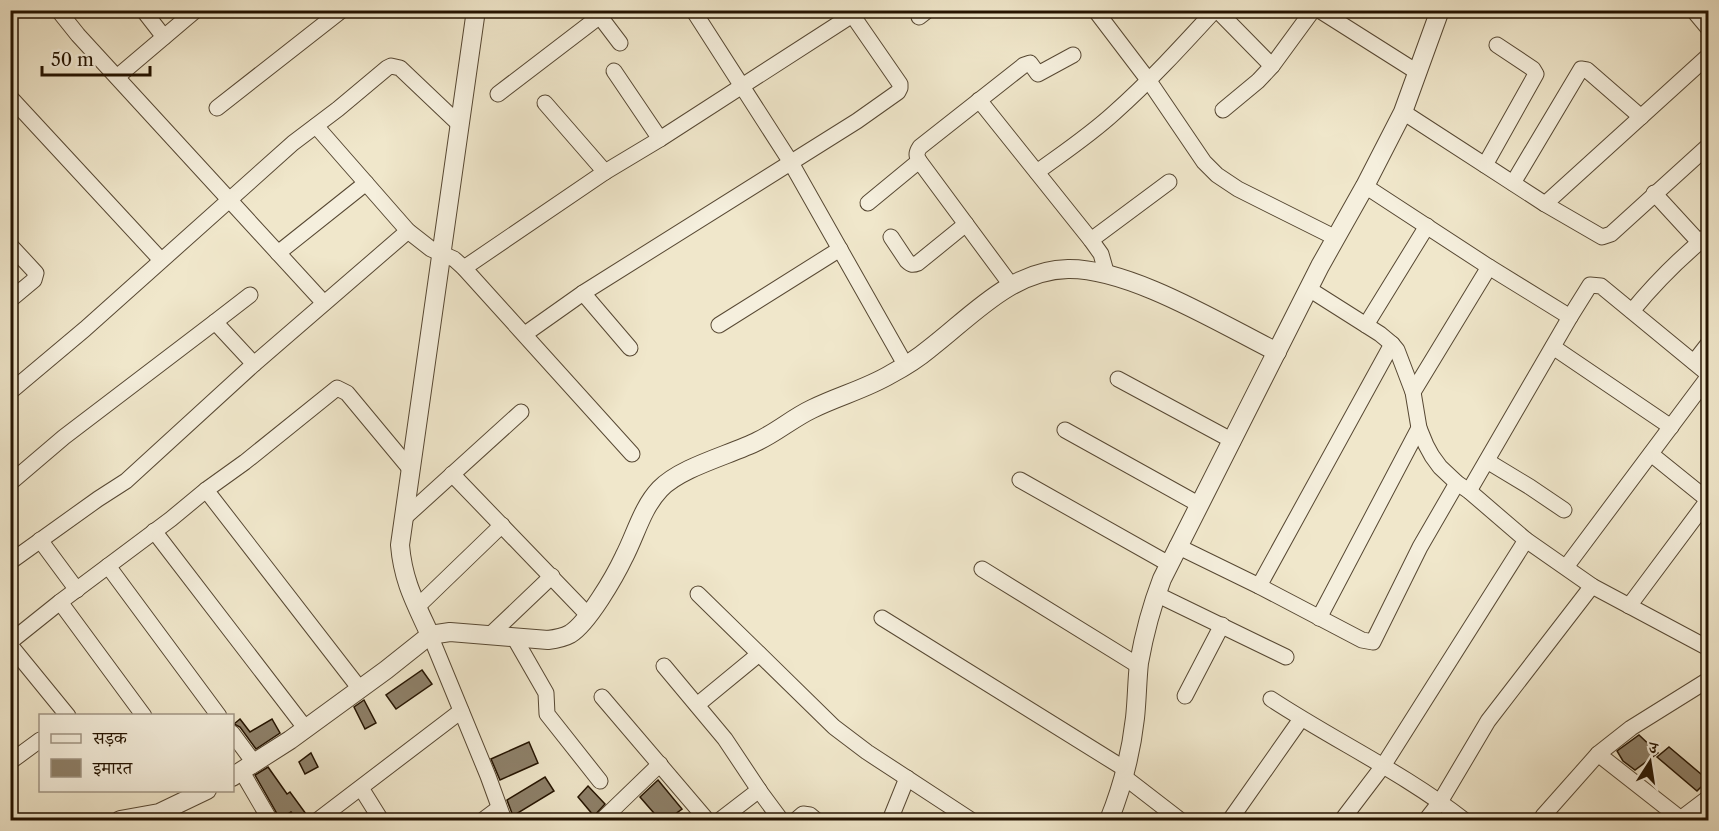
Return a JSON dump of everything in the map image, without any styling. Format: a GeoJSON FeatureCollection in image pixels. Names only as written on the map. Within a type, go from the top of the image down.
{"type":"FeatureCollection","features":[{"type":"Feature","properties":{"kind":"street"},"geometry":{"type":"LineString","coordinates":[[58,10],[324,303]]}},
{"type":"Feature","properties":{"kind":"street"},"geometry":{"type":"LineString","coordinates":[[143,10],[164,37]]}},
{"type":"Feature","properties":{"kind":"street"},"geometry":{"type":"LineString","coordinates":[[117,77],[196,10]]}},
{"type":"Feature","properties":{"kind":"street"},"geometry":{"type":"LineString","coordinates":[[217,108],[342,10]]}},
{"type":"Feature","properties":{"kind":"street"},"geometry":{"type":"LineString","coordinates":[[693,10],[790,162],[906,366]]}},
{"type":"Feature","properties":{"kind":"street"},"geometry":{"type":"LineString","coordinates":[[1095,10],[1149,81],[1199,155],[1217,175],[1238,189],[1336,238]]}},
{"type":"Feature","properties":{"kind":"street"},"geometry":{"type":"LineString","coordinates":[[1037,172],[1095,129],[1149,81],[1216,10],[1272,66]]}},
{"type":"Feature","properties":{"kind":"street"},"geometry":{"type":"LineString","coordinates":[[1223,110],[1258,81],[1272,66],[1313,10]]}},
{"type":"Feature","properties":{"kind":"street"},"geometry":{"type":"LineString","coordinates":[[1319,10],[1417,72]]}},
{"type":"Feature","properties":{"kind":"street"},"geometry":{"type":"LineString","coordinates":[[1109,820],[1124,773],[1135,719],[1139,666],[1156,594],[1177,546],[1403,112],[1440,10]]}},
{"type":"Feature","properties":{"kind":"street"},"geometry":{"type":"LineString","coordinates":[[1693,10],[1708,28]]}},
{"type":"Feature","properties":{"kind":"street"},"geometry":{"type":"LineString","coordinates":[[475,12],[400,545],[402,566],[408,587],[430,635],[501,814],[483,820]]}},
{"type":"Feature","properties":{"kind":"street"},"geometry":{"type":"LineString","coordinates":[[498,94],[597,13],[620,43]]}},
{"type":"Feature","properties":{"kind":"street"},"geometry":{"type":"LineString","coordinates":[[464,268],[605,172],[857,13],[898,81],[900,88],[898,92],[857,121],[583,293],[525,334]]}},
{"type":"Feature","properties":{"kind":"street"},"geometry":{"type":"LineString","coordinates":[[1485,165],[1536,74],[1533,69],[1497,45]]}},
{"type":"Feature","properties":{"kind":"street"},"geometry":{"type":"LineString","coordinates":[[1011,285],[919,161],[917,152],[920,147],[1024,64],[1030,63],[1038,74],[1073,55]]}},
{"type":"Feature","properties":{"kind":"street"},"geometry":{"type":"LineString","coordinates":[[1545,204],[1708,56]]}},
{"type":"Feature","properties":{"kind":"street"},"geometry":{"type":"LineString","coordinates":[[10,392],[85,329],[293,143],[391,66],[400,68],[460,125]]}},
{"type":"Feature","properties":{"kind":"street"},"geometry":{"type":"LineString","coordinates":[[1513,183],[1581,69],[1587,70],[1641,117]]}},
{"type":"Feature","properties":{"kind":"street"},"geometry":{"type":"LineString","coordinates":[[614,71],[660,139]]}},
{"type":"Feature","properties":{"kind":"street"},"geometry":{"type":"LineString","coordinates":[[10,97],[161,260]]}},
{"type":"Feature","properties":{"kind":"street"},"geometry":{"type":"LineString","coordinates":[[979,100],[1091,240],[1101,254],[1107,274]]}},
{"type":"Feature","properties":{"kind":"street"},"geometry":{"type":"LineString","coordinates":[[545,103],[605,172]]}},
{"type":"Feature","properties":{"kind":"street"},"geometry":{"type":"LineString","coordinates":[[1403,112],[1545,204],[1602,237],[1611,234],[1708,146]]}},
{"type":"Feature","properties":{"kind":"street"},"geometry":{"type":"LineString","coordinates":[[316,126],[408,231],[422,244],[454,259],[464,268],[632,454]]}},
{"type":"Feature","properties":{"kind":"street"},"geometry":{"type":"LineString","coordinates":[[868,203],[919,161]]}},
{"type":"Feature","properties":{"kind":"street"},"geometry":{"type":"LineString","coordinates":[[1091,240],[1169,182]]}},
{"type":"Feature","properties":{"kind":"street"},"geometry":{"type":"LineString","coordinates":[[278,253],[366,183]]}},
{"type":"Feature","properties":{"kind":"street"},"geometry":{"type":"LineString","coordinates":[[1365,186],[1570,317]]}},
{"type":"Feature","properties":{"kind":"street"},"geometry":{"type":"LineString","coordinates":[[1632,311],[1659,279],[1704,238],[1654,193]]}},
{"type":"Feature","properties":{"kind":"street"},"geometry":{"type":"LineString","coordinates":[[891,237],[907,261],[914,265],[966,224]]}},
{"type":"Feature","properties":{"kind":"street"},"geometry":{"type":"LineString","coordinates":[[1366,325],[1426,226]]}},
{"type":"Feature","properties":{"kind":"street"},"geometry":{"type":"LineString","coordinates":[[10,562],[126,481],[254,364],[408,231]]}},
{"type":"Feature","properties":{"kind":"street"},"geometry":{"type":"LineString","coordinates":[[10,245],[36,273],[34,280],[10,300]]}},
{"type":"Feature","properties":{"kind":"street"},"geometry":{"type":"LineString","coordinates":[[719,325],[840,249]]}},
{"type":"Feature","properties":{"kind":"street"},"geometry":{"type":"LineString","coordinates":[[1413,392],[1489,267]]}},
{"type":"Feature","properties":{"kind":"street"},"geometry":{"type":"LineString","coordinates":[[243,771],[306,729],[430,635],[450,632],[548,640],[570,634],[588,615],[624,558],[640,519],[651,500],[675,477],[758,441],[821,404],[874,384],[906,366],[1011,285],[1033,276],[1054,270],[1069,269],[1107,274],[1174,300],[1277,352]]}},
{"type":"Feature","properties":{"kind":"street"},"geometry":{"type":"LineString","coordinates":[[1177,546],[1362,640],[1373,642],[1425,538],[1463,487],[1487,461],[1587,289],[1590,285],[1595,285],[1601,286],[1708,376],[1566,567]]}},
{"type":"Feature","properties":{"kind":"street"},"geometry":{"type":"LineString","coordinates":[[1309,289],[1392,344],[1402,359],[1413,392],[1419,428],[1432,456],[1440,467],[1526,540],[1592,586],[1708,648]]}},
{"type":"Feature","properties":{"kind":"street"},"geometry":{"type":"LineString","coordinates":[[583,293],[630,348]]}},
{"type":"Feature","properties":{"kind":"street"},"geometry":{"type":"LineString","coordinates":[[10,483],[64,437],[250,295]]}},
{"type":"Feature","properties":{"kind":"street"},"geometry":{"type":"LineString","coordinates":[[215,322],[254,364]]}},
{"type":"Feature","properties":{"kind":"street"},"geometry":{"type":"LineString","coordinates":[[1259,586],[1392,344]]}},
{"type":"Feature","properties":{"kind":"street"},"geometry":{"type":"LineString","coordinates":[[1694,362],[1708,344]]}},
{"type":"Feature","properties":{"kind":"street"},"geometry":{"type":"LineString","coordinates":[[1553,346],[1671,427]]}},
{"type":"Feature","properties":{"kind":"street"},"geometry":{"type":"LineString","coordinates":[[1118,379],[1233,441]]}},
{"type":"Feature","properties":{"kind":"street"},"geometry":{"type":"LineString","coordinates":[[66,714],[10,643],[337,388],[346,393],[411,470]]}},
{"type":"Feature","properties":{"kind":"street"},"geometry":{"type":"LineString","coordinates":[[403,519],[520,412]]}},
{"type":"Feature","properties":{"kind":"street"},"geometry":{"type":"LineString","coordinates":[[1318,618],[1419,428]]}},
{"type":"Feature","properties":{"kind":"street"},"geometry":{"type":"LineString","coordinates":[[1065,430],[1200,505]]}},
{"type":"Feature","properties":{"kind":"street"},"geometry":{"type":"LineString","coordinates":[[1629,606],[1708,500],[1651,454]]}},
{"type":"Feature","properties":{"kind":"street"},"geometry":{"type":"LineString","coordinates":[[1487,461],[1564,510]]}},
{"type":"Feature","properties":{"kind":"street"},"geometry":{"type":"LineString","coordinates":[[453,474],[588,615]]}},
{"type":"Feature","properties":{"kind":"street"},"geometry":{"type":"LineString","coordinates":[[1020,480],[1169,564]]}},
{"type":"Feature","properties":{"kind":"street"},"geometry":{"type":"LineString","coordinates":[[206,490],[360,689]]}},
{"type":"Feature","properties":{"kind":"street"},"geometry":{"type":"LineString","coordinates":[[417,608],[502,525]]}},
{"type":"Feature","properties":{"kind":"street"},"geometry":{"type":"LineString","coordinates":[[154,531],[306,729]]}},
{"type":"Feature","properties":{"kind":"street"},"geometry":{"type":"LineString","coordinates":[[40,540],[77,590]]}},
{"type":"Feature","properties":{"kind":"street"},"geometry":{"type":"LineString","coordinates":[[1342,820],[1383,766],[1526,540]]}},
{"type":"Feature","properties":{"kind":"street"},"geometry":{"type":"LineString","coordinates":[[108,566],[218,714]]}},
{"type":"Feature","properties":{"kind":"street"},"geometry":{"type":"LineString","coordinates":[[982,569],[1139,666]]}},
{"type":"Feature","properties":{"kind":"street"},"geometry":{"type":"LineString","coordinates":[[489,636],[552,576]]}},
{"type":"Feature","properties":{"kind":"street"},"geometry":{"type":"LineString","coordinates":[[1426,820],[1440,802],[1488,721],[1592,586]]}},
{"type":"Feature","properties":{"kind":"street"},"geometry":{"type":"LineString","coordinates":[[698,594],[834,727],[867,752],[971,820]]}},
{"type":"Feature","properties":{"kind":"street"},"geometry":{"type":"LineString","coordinates":[[1156,594],[1286,657]]}},
{"type":"Feature","properties":{"kind":"street"},"geometry":{"type":"LineString","coordinates":[[60,602],[143,714]]}},
{"type":"Feature","properties":{"kind":"street"},"geometry":{"type":"LineString","coordinates":[[882,618],[1124,773],[1180,820]]}},
{"type":"Feature","properties":{"kind":"street"},"geometry":{"type":"LineString","coordinates":[[1185,696],[1222,625]]}},
{"type":"Feature","properties":{"kind":"street"},"geometry":{"type":"LineString","coordinates":[[515,639],[546,693],[548,714],[600,781]]}},
{"type":"Feature","properties":{"kind":"street"},"geometry":{"type":"LineString","coordinates":[[697,705],[759,654]]}},
{"type":"Feature","properties":{"kind":"street"},"geometry":{"type":"LineString","coordinates":[[664,666],[725,739],[782,820]]}},
{"type":"Feature","properties":{"kind":"street"},"geometry":{"type":"LineString","coordinates":[[1543,816],[1598,753],[1631,728],[1708,680]]}},
{"type":"Feature","properties":{"kind":"street"},"geometry":{"type":"LineString","coordinates":[[602,697],[707,820]]}},
{"type":"Feature","properties":{"kind":"street"},"geometry":{"type":"LineString","coordinates":[[1271,699],[1383,766],[1464,820]]}},
{"type":"Feature","properties":{"kind":"street"},"geometry":{"type":"LineString","coordinates":[[321,819],[461,711]]}},
{"type":"Feature","properties":{"kind":"street"},"geometry":{"type":"LineString","coordinates":[[1230,820],[1301,719]]}},
{"type":"Feature","properties":{"kind":"street"},"geometry":{"type":"LineString","coordinates":[[10,762],[39,741]]}},
{"type":"Feature","properties":{"kind":"street"},"geometry":{"type":"LineString","coordinates":[[234,741],[243,771],[270,820]]}},
{"type":"Feature","properties":{"kind":"street"},"geometry":{"type":"LineString","coordinates":[[1598,753],[1680,820],[1708,798]]}},
{"type":"Feature","properties":{"kind":"street"},"geometry":{"type":"LineString","coordinates":[[602,820],[619,815],[660,764]]}},
{"type":"Feature","properties":{"kind":"street"},"geometry":{"type":"LineString","coordinates":[[890,820],[907,778]]}},
{"type":"Feature","properties":{"kind":"street"},"geometry":{"type":"LineString","coordinates":[[361,788],[381,820]]}},
{"type":"Feature","properties":{"kind":"street"},"geometry":{"type":"LineString","coordinates":[[720,820],[759,790]]}},
{"type":"Feature","properties":{"kind":"street"},"geometry":{"type":"LineString","coordinates":[[120,820],[159,813],[201,792]]}},
{"type":"Feature","properties":{"kind":"street"},"geometry":{"type":"LineString","coordinates":[[796,820],[806,813],[816,820]]}},
{"type":"Feature","properties":{"kind":"building"},"geometry":{"type":"Polygon","coordinates":[[[422,670],[432,684],[396,709],[386,695],[422,670]]]}},
{"type":"Feature","properties":{"kind":"building"},"geometry":{"type":"Polygon","coordinates":[[[364,700],[376,723],[365,729],[354,707],[364,700]]]}},
{"type":"Feature","properties":{"kind":"building"},"geometry":{"type":"Polygon","coordinates":[[[240,719],[250,732],[272,719],[280,733],[256,749],[240,727],[234,724],[240,719]]]}},
{"type":"Feature","properties":{"kind":"building"},"geometry":{"type":"Polygon","coordinates":[[[1639,735],[1658,753],[1635,770],[1623,761],[1617,751],[1639,735]]]}},
{"type":"Feature","properties":{"kind":"building"},"geometry":{"type":"Polygon","coordinates":[[[529,742],[538,763],[500,780],[491,759],[529,742]]]}},
{"type":"Feature","properties":{"kind":"building"},"geometry":{"type":"Polygon","coordinates":[[[1669,747],[1708,780],[1697,791],[1657,757],[1669,747]]]}},
{"type":"Feature","properties":{"kind":"building"},"geometry":{"type":"Polygon","coordinates":[[[311,753],[318,767],[305,774],[299,762],[311,753]]]}},
{"type":"Feature","properties":{"kind":"building"},"geometry":{"type":"Polygon","coordinates":[[[268,767],[287,794],[290,792],[309,818],[308,820],[297,820],[291,812],[280,819],[255,775],[268,767]]]}},
{"type":"Feature","properties":{"kind":"building"},"geometry":{"type":"Polygon","coordinates":[[[545,777],[554,791],[513,816],[507,800],[545,777]]]}},
{"type":"Feature","properties":{"kind":"building"},"geometry":{"type":"Polygon","coordinates":[[[658,780],[682,809],[667,820],[660,820],[640,797],[658,780]]]}},
{"type":"Feature","properties":{"kind":"building"},"geometry":{"type":"Polygon","coordinates":[[[588,786],[605,804],[594,816],[578,797],[588,786]]]}}]}
